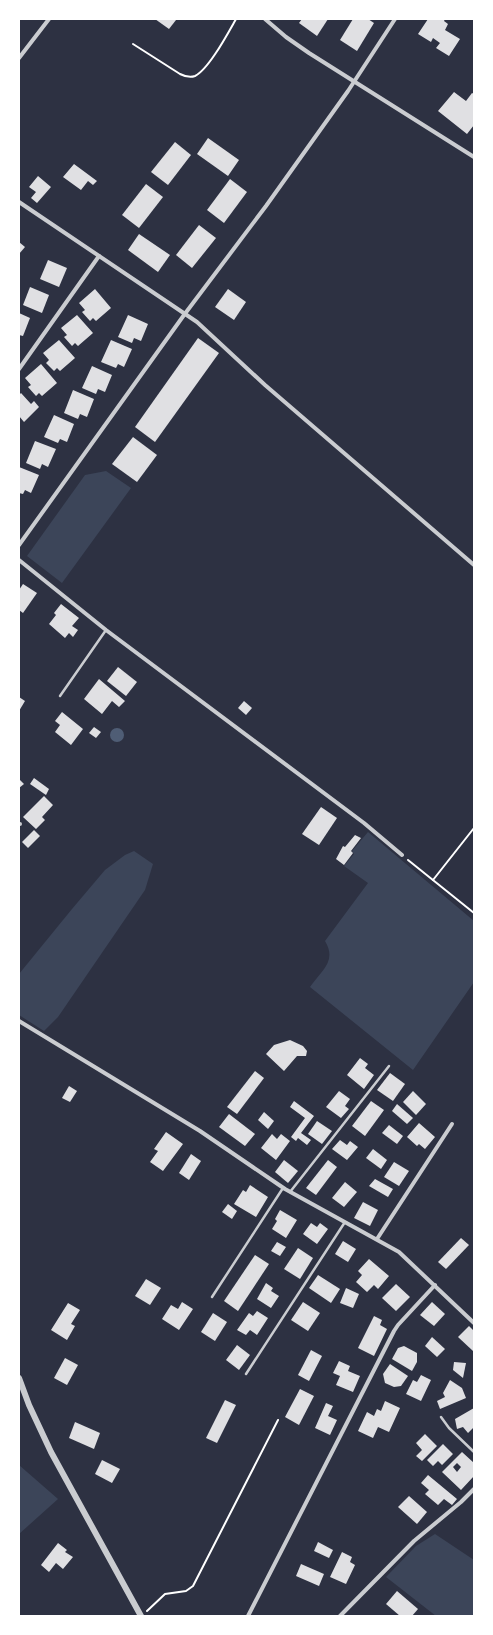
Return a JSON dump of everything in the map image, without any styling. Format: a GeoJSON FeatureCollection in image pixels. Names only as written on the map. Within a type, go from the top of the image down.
{"type":"FeatureCollection","features":[{"type":"Feature","properties":{"kind":"street"},"geometry":{"type":"LineString","coordinates":[[19,58],[49,19]]}},
{"type":"Feature","properties":{"kind":"street"},"geometry":{"type":"LineString","coordinates":[[265,19],[296,44],[474,157]]}},
{"type":"Feature","properties":{"kind":"street"},"geometry":{"type":"LineString","coordinates":[[19,545],[184,315],[266,206],[354,82],[395,19]]}},
{"type":"Feature","properties":{"kind":"street"},"geometry":{"type":"LineString","coordinates":[[19,202],[184,315],[197,322],[271,390],[474,565]]}},
{"type":"Feature","properties":{"kind":"street"},"geometry":{"type":"LineString","coordinates":[[19,369],[99,256]]}},
{"type":"Feature","properties":{"kind":"street"},"geometry":{"type":"LineString","coordinates":[[19,560],[106,630],[358,818],[402,855]]}},
{"type":"Feature","properties":{"kind":"street"},"geometry":{"type":"LineString","coordinates":[[19,1021],[200,1131],[283,1188],[404,1255],[474,1323]]}},
{"type":"Feature","properties":{"kind":"street"},"geometry":{"type":"LineString","coordinates":[[377,1239],[452,1124]]}},
{"type":"Feature","properties":{"kind":"street"},"geometry":{"type":"LineString","coordinates":[[248,1616],[394,1331],[435,1285]]}},
{"type":"Feature","properties":{"kind":"street"},"geometry":{"type":"LineString","coordinates":[[19,1378],[51,1452],[141,1616]]}},
{"type":"Feature","properties":{"kind":"street"},"geometry":{"type":"LineString","coordinates":[[340,1616],[414,1541],[461,1502],[474,1489]]}},
{"type":"Feature","properties":{"kind":"lane"},"geometry":{"type":"LineString","coordinates":[[60,696],[106,630]]}},
{"type":"Feature","properties":{"kind":"lane"},"geometry":{"type":"LineString","coordinates":[[290,1192],[389,1066]]}},
{"type":"Feature","properties":{"kind":"lane"},"geometry":{"type":"LineString","coordinates":[[212,1297],[283,1188]]}},
{"type":"Feature","properties":{"kind":"lane"},"geometry":{"type":"LineString","coordinates":[[246,1374],[345,1221]]}},
{"type":"Feature","properties":{"kind":"lane"},"geometry":{"type":"LineString","coordinates":[[441,1417],[449,1428],[474,1452]]}},
{"type":"Feature","properties":{"kind":"path"},"geometry":{"type":"LineString","coordinates":[[133,44],[180,74],[187,77],[194,76],[201,71],[210,59],[236,19]]}},
{"type":"Feature","properties":{"kind":"path"},"geometry":{"type":"LineString","coordinates":[[433,880],[474,828]]}},
{"type":"Feature","properties":{"kind":"path"},"geometry":{"type":"LineString","coordinates":[[402,855],[474,913]]}},
{"type":"Feature","properties":{"kind":"path"},"geometry":{"type":"LineString","coordinates":[[147,1611],[166,1594],[186,1591],[193,1586],[278,1420]]}},
{"type":"Feature","properties":{"kind":"shaded area"},"geometry":{"type":"Polygon","coordinates":[[[106,471],[131,488],[62,583],[27,556],[85,475],[106,471]]]}},
{"type":"Feature","properties":{"kind":"shaded area"},"geometry":{"type":"Polygon","coordinates":[[[117,728],[122,730],[124,735],[122,740],[117,742],[112,740],[110,735],[112,730],[117,728]]]}},
{"type":"Feature","properties":{"kind":"shaded area"},"geometry":{"type":"Polygon","coordinates":[[[368,832],[474,921],[474,982],[413,1070],[310,987],[329,960],[328,948],[325,941],[368,883],[344,866],[354,854],[352,851],[368,832]]]}},
{"type":"Feature","properties":{"kind":"shaded area"},"geometry":{"type":"Polygon","coordinates":[[[134,851],[153,864],[145,890],[58,1017],[44,1031],[19,1015],[19,974],[105,870],[125,855],[134,851]]]}},
{"type":"Feature","properties":{"kind":"shaded area"},"geometry":{"type":"Polygon","coordinates":[[[19,1465],[58,1499],[19,1534],[19,1465]]]}},
{"type":"Feature","properties":{"kind":"shaded area"},"geometry":{"type":"Polygon","coordinates":[[[435,1534],[474,1560],[474,1616],[436,1616],[386,1577],[416,1546],[435,1534]]]}},
{"type":"Feature","properties":{"kind":"building"},"geometry":{"type":"Polygon","coordinates":[[[155,19],[174,19],[176,20],[169,29],[155,19]]]}},
{"type":"Feature","properties":{"kind":"building"},"geometry":{"type":"Polygon","coordinates":[[[302,19],[328,19],[317,36],[299,23],[302,19]]]}},
{"type":"Feature","properties":{"kind":"building"},"geometry":{"type":"Polygon","coordinates":[[[353,19],[368,19],[374,23],[357,51],[340,40],[353,19]]]}},
{"type":"Feature","properties":{"kind":"building"},"geometry":{"type":"Polygon","coordinates":[[[428,19],[445,19],[444,21],[448,24],[445,30],[460,39],[449,56],[436,48],[440,43],[433,38],[431,42],[418,34],[428,19]]]}},
{"type":"Feature","properties":{"kind":"building"},"geometry":{"type":"Polygon","coordinates":[[[454,92],[466,101],[472,93],[474,94],[474,125],[467,134],[438,111],[454,92]]]}},
{"type":"Feature","properties":{"kind":"building"},"geometry":{"type":"Polygon","coordinates":[[[208,138],[239,160],[228,176],[197,154],[208,138]]]}},
{"type":"Feature","properties":{"kind":"building"},"geometry":{"type":"Polygon","coordinates":[[[175,142],[191,155],[168,185],[151,172],[175,142]]]}},
{"type":"Feature","properties":{"kind":"building"},"geometry":{"type":"Polygon","coordinates":[[[74,164],[97,181],[93,185],[88,181],[81,190],[63,177],[74,164]]]}},
{"type":"Feature","properties":{"kind":"building"},"geometry":{"type":"Polygon","coordinates":[[[38,176],[51,187],[37,203],[31,198],[36,192],[29,187],[38,176]]]}},
{"type":"Feature","properties":{"kind":"building"},"geometry":{"type":"Polygon","coordinates":[[[230,179],[247,192],[224,223],[207,210],[230,179]]]}},
{"type":"Feature","properties":{"kind":"building"},"geometry":{"type":"Polygon","coordinates":[[[146,184],[163,197],[139,228],[122,215],[146,184]]]}},
{"type":"Feature","properties":{"kind":"building"},"geometry":{"type":"Polygon","coordinates":[[[199,225],[216,238],[192,268],[176,255],[199,225]]]}},
{"type":"Feature","properties":{"kind":"building"},"geometry":{"type":"Polygon","coordinates":[[[139,234],[170,255],[158,272],[128,250],[139,234]]]}},
{"type":"Feature","properties":{"kind":"building"},"geometry":{"type":"Polygon","coordinates":[[[19,242],[25,247],[19,254],[19,242]]]}},
{"type":"Feature","properties":{"kind":"building"},"geometry":{"type":"Polygon","coordinates":[[[48,260],[67,268],[59,287],[40,279],[48,260]]]}},
{"type":"Feature","properties":{"kind":"building"},"geometry":{"type":"Polygon","coordinates":[[[30,287],[49,295],[42,313],[23,305],[30,287]]]}},
{"type":"Feature","properties":{"kind":"building"},"geometry":{"type":"Polygon","coordinates":[[[95,289],[111,308],[96,321],[93,318],[90,321],[82,312],[85,310],[79,303],[95,289]]]}},
{"type":"Feature","properties":{"kind":"building"},"geometry":{"type":"Polygon","coordinates":[[[228,289],[246,302],[234,320],[215,307],[228,289]]]}},
{"type":"Feature","properties":{"kind":"building"},"geometry":{"type":"Polygon","coordinates":[[[19,313],[30,318],[23,336],[19,335],[19,313]]]}},
{"type":"Feature","properties":{"kind":"building"},"geometry":{"type":"Polygon","coordinates":[[[77,315],[93,333],[78,346],[75,343],[72,346],[64,337],[67,335],[61,328],[77,315]]]}},
{"type":"Feature","properties":{"kind":"building"},"geometry":{"type":"Polygon","coordinates":[[[128,315],[148,324],[141,341],[134,338],[132,343],[118,337],[128,315]]]}},
{"type":"Feature","properties":{"kind":"building"},"geometry":{"type":"Polygon","coordinates":[[[198,338],[219,353],[155,442],[135,427],[198,338]]]}},
{"type":"Feature","properties":{"kind":"building"},"geometry":{"type":"Polygon","coordinates":[[[59,340],[75,358],[60,371],[57,368],[54,371],[46,363],[49,360],[43,353],[59,340]]]}},
{"type":"Feature","properties":{"kind":"building"},"geometry":{"type":"Polygon","coordinates":[[[111,340],[132,349],[124,367],[118,364],[116,368],[101,362],[111,340]]]}},
{"type":"Feature","properties":{"kind":"building"},"geometry":{"type":"Polygon","coordinates":[[[41,364],[57,383],[42,396],[39,393],[36,396],[28,387],[31,385],[25,378],[41,364]]]}},
{"type":"Feature","properties":{"kind":"building"},"geometry":{"type":"Polygon","coordinates":[[[92,366],[112,375],[105,392],[98,389],[96,394],[82,388],[92,366]]]}},
{"type":"Feature","properties":{"kind":"building"},"geometry":{"type":"Polygon","coordinates":[[[73,390],[94,399],[87,417],[80,414],[78,419],[64,413],[73,390]]]}},
{"type":"Feature","properties":{"kind":"building"},"geometry":{"type":"Polygon","coordinates":[[[21,393],[31,404],[34,401],[39,407],[24,422],[19,416],[19,395],[21,393]]]}},
{"type":"Feature","properties":{"kind":"building"},"geometry":{"type":"Polygon","coordinates":[[[54,415],[74,424],[67,442],[60,439],[58,443],[44,437],[54,415]]]}},
{"type":"Feature","properties":{"kind":"building"},"geometry":{"type":"Polygon","coordinates":[[[133,437],[157,455],[137,482],[112,464],[133,437]]]}},
{"type":"Feature","properties":{"kind":"building"},"geometry":{"type":"Polygon","coordinates":[[[35,441],[56,449],[48,467],[42,464],[40,469],[26,463],[35,441]]]}},
{"type":"Feature","properties":{"kind":"building"},"geometry":{"type":"Polygon","coordinates":[[[19,467],[39,475],[31,493],[25,490],[23,494],[19,493],[19,467]]]}},
{"type":"Feature","properties":{"kind":"building"},"geometry":{"type":"Polygon","coordinates":[[[23,584],[37,593],[23,613],[19,610],[19,590],[23,584]]]}},
{"type":"Feature","properties":{"kind":"building"},"geometry":{"type":"Polygon","coordinates":[[[61,604],[79,618],[72,626],[78,630],[73,637],[69,633],[65,638],[49,624],[56,615],[54,613],[61,604]]]}},
{"type":"Feature","properties":{"kind":"building"},"geometry":{"type":"Polygon","coordinates":[[[118,667],[137,682],[126,696],[107,681],[118,667]]]}},
{"type":"Feature","properties":{"kind":"building"},"geometry":{"type":"Polygon","coordinates":[[[99,679],[125,701],[119,707],[112,701],[102,714],[84,699],[99,679]]]}},
{"type":"Feature","properties":{"kind":"building"},"geometry":{"type":"Polygon","coordinates":[[[19,697],[25,701],[19,711],[19,697]]]}},
{"type":"Feature","properties":{"kind":"building"},"geometry":{"type":"Polygon","coordinates":[[[244,701],[252,708],[246,715],[238,708],[244,701]]]}},
{"type":"Feature","properties":{"kind":"building"},"geometry":{"type":"Polygon","coordinates":[[[62,712],[83,729],[71,745],[55,732],[60,725],[55,721],[62,712]]]}},
{"type":"Feature","properties":{"kind":"building"},"geometry":{"type":"Polygon","coordinates":[[[94,727],[101,732],[96,738],[89,733],[94,727]]]}},
{"type":"Feature","properties":{"kind":"building"},"geometry":{"type":"Polygon","coordinates":[[[34,778],[49,789],[46,795],[30,784],[34,778]]]}},
{"type":"Feature","properties":{"kind":"building"},"geometry":{"type":"Polygon","coordinates":[[[19,779],[24,784],[19,788],[19,779]]]}},
{"type":"Feature","properties":{"kind":"building"},"geometry":{"type":"Polygon","coordinates":[[[44,796],[53,805],[42,817],[45,820],[36,829],[23,817],[44,796]]]}},
{"type":"Feature","properties":{"kind":"building"},"geometry":{"type":"Polygon","coordinates":[[[321,807],[337,818],[319,845],[302,834],[321,807]]]}},
{"type":"Feature","properties":{"kind":"building"},"geometry":{"type":"Polygon","coordinates":[[[34,830],[40,836],[28,848],[22,842],[34,830]]]}},
{"type":"Feature","properties":{"kind":"building"},"geometry":{"type":"Polygon","coordinates":[[[355,835],[361,838],[351,851],[353,853],[344,865],[336,859],[343,846],[345,847],[355,835]]]}},
{"type":"Feature","properties":{"kind":"building"},"geometry":{"type":"Polygon","coordinates":[[[290,1040],[303,1046],[307,1051],[306,1056],[297,1056],[284,1071],[266,1054],[274,1045],[290,1040]]]}},
{"type":"Feature","properties":{"kind":"building"},"geometry":{"type":"Polygon","coordinates":[[[360,1058],[368,1064],[365,1068],[374,1075],[364,1089],[347,1075],[360,1058]]]}},
{"type":"Feature","properties":{"kind":"building"},"geometry":{"type":"Polygon","coordinates":[[[255,1071],[264,1078],[237,1114],[227,1107],[255,1071]]]}},
{"type":"Feature","properties":{"kind":"building"},"geometry":{"type":"Polygon","coordinates":[[[390,1073],[405,1084],[393,1101],[377,1090],[390,1073]]]}},
{"type":"Feature","properties":{"kind":"building"},"geometry":{"type":"Polygon","coordinates":[[[69,1086],[77,1091],[70,1102],[62,1098],[69,1086]]]}},
{"type":"Feature","properties":{"kind":"building"},"geometry":{"type":"Polygon","coordinates":[[[339,1091],[350,1099],[345,1106],[349,1109],[341,1118],[326,1107],[339,1091]]]}},
{"type":"Feature","properties":{"kind":"building"},"geometry":{"type":"Polygon","coordinates":[[[413,1091],[426,1104],[416,1115],[403,1102],[413,1091]]]}},
{"type":"Feature","properties":{"kind":"building"},"geometry":{"type":"Polygon","coordinates":[[[294,1101],[314,1116],[301,1133],[311,1140],[307,1145],[298,1138],[296,1141],[291,1137],[305,1118],[290,1107],[294,1101]]]}},
{"type":"Feature","properties":{"kind":"building"},"geometry":{"type":"Polygon","coordinates":[[[371,1101],[384,1110],[365,1136],[352,1126],[371,1101]]]}},
{"type":"Feature","properties":{"kind":"building"},"geometry":{"type":"Polygon","coordinates":[[[397,1104],[413,1118],[407,1124],[392,1111],[397,1104]]]}},
{"type":"Feature","properties":{"kind":"building"},"geometry":{"type":"Polygon","coordinates":[[[264,1112],[274,1121],[268,1129],[258,1120],[264,1112]]]}},
{"type":"Feature","properties":{"kind":"building"},"geometry":{"type":"Polygon","coordinates":[[[229,1114],[255,1134],[245,1146],[219,1127],[229,1114]]]}},
{"type":"Feature","properties":{"kind":"building"},"geometry":{"type":"Polygon","coordinates":[[[317,1121],[332,1131],[322,1144],[308,1134],[317,1121]]]}},
{"type":"Feature","properties":{"kind":"building"},"geometry":{"type":"Polygon","coordinates":[[[419,1123],[435,1137],[425,1149],[419,1144],[417,1146],[407,1137],[419,1123]]]}},
{"type":"Feature","properties":{"kind":"building"},"geometry":{"type":"Polygon","coordinates":[[[389,1125],[403,1136],[397,1144],[382,1133],[389,1125]]]}},
{"type":"Feature","properties":{"kind":"building"},"geometry":{"type":"Polygon","coordinates":[[[166,1132],[183,1144],[163,1171],[150,1162],[158,1151],[154,1149],[166,1132]]]}},
{"type":"Feature","properties":{"kind":"building"},"geometry":{"type":"Polygon","coordinates":[[[272,1134],[277,1139],[281,1134],[290,1141],[276,1160],[261,1148],[272,1134]]]}},
{"type":"Feature","properties":{"kind":"building"},"geometry":{"type":"Polygon","coordinates":[[[340,1140],[347,1145],[350,1141],[358,1147],[347,1160],[332,1149],[340,1140]]]}},
{"type":"Feature","properties":{"kind":"building"},"geometry":{"type":"Polygon","coordinates":[[[373,1149],[387,1160],[381,1169],[366,1158],[373,1149]]]}},
{"type":"Feature","properties":{"kind":"building"},"geometry":{"type":"Polygon","coordinates":[[[191,1154],[201,1161],[189,1180],[179,1173],[191,1154]]]}},
{"type":"Feature","properties":{"kind":"building"},"geometry":{"type":"Polygon","coordinates":[[[284,1160],[298,1171],[288,1183],[275,1172],[284,1160]]]}},
{"type":"Feature","properties":{"kind":"building"},"geometry":{"type":"Polygon","coordinates":[[[328,1160],[337,1167],[316,1195],[306,1188],[328,1160]]]}},
{"type":"Feature","properties":{"kind":"building"},"geometry":{"type":"Polygon","coordinates":[[[394,1162],[409,1171],[399,1186],[384,1177],[394,1162]]]}},
{"type":"Feature","properties":{"kind":"building"},"geometry":{"type":"Polygon","coordinates":[[[375,1179],[393,1189],[388,1197],[369,1186],[375,1179]]]}},
{"type":"Feature","properties":{"kind":"building"},"geometry":{"type":"Polygon","coordinates":[[[345,1182],[357,1192],[344,1207],[332,1198],[345,1182]]]}},
{"type":"Feature","properties":{"kind":"building"},"geometry":{"type":"Polygon","coordinates":[[[250,1185],[268,1197],[256,1217],[234,1204],[243,1190],[246,1192],[250,1185]]]}},
{"type":"Feature","properties":{"kind":"building"},"geometry":{"type":"Polygon","coordinates":[[[363,1202],[378,1210],[370,1226],[354,1218],[363,1202]]]}},
{"type":"Feature","properties":{"kind":"building"},"geometry":{"type":"Polygon","coordinates":[[[228,1204],[237,1211],[232,1219],[222,1212],[228,1204]]]}},
{"type":"Feature","properties":{"kind":"building"},"geometry":{"type":"Polygon","coordinates":[[[280,1210],[297,1220],[286,1238],[272,1229],[277,1221],[275,1219],[280,1210]]]}},
{"type":"Feature","properties":{"kind":"building"},"geometry":{"type":"Polygon","coordinates":[[[311,1223],[317,1227],[320,1223],[328,1229],[317,1244],[303,1234],[311,1223]]]}},
{"type":"Feature","properties":{"kind":"building"},"geometry":{"type":"Polygon","coordinates":[[[461,1238],[469,1245],[446,1269],[438,1262],[461,1238]]]}},
{"type":"Feature","properties":{"kind":"building"},"geometry":{"type":"Polygon","coordinates":[[[343,1241],[356,1249],[348,1262],[335,1254],[343,1241]]]}},
{"type":"Feature","properties":{"kind":"building"},"geometry":{"type":"Polygon","coordinates":[[[277,1242],[286,1247],[280,1256],[271,1251],[277,1242]]]}},
{"type":"Feature","properties":{"kind":"building"},"geometry":{"type":"Polygon","coordinates":[[[298,1248],[313,1258],[300,1279],[284,1269],[298,1248]]]}},
{"type":"Feature","properties":{"kind":"building"},"geometry":{"type":"Polygon","coordinates":[[[255,1255],[269,1264],[238,1311],[224,1301],[255,1255]]]}},
{"type":"Feature","properties":{"kind":"building"},"geometry":{"type":"Polygon","coordinates":[[[369,1259],[389,1276],[378,1289],[374,1285],[367,1292],[356,1282],[362,1275],[358,1271],[369,1259]]]}},
{"type":"Feature","properties":{"kind":"building"},"geometry":{"type":"Polygon","coordinates":[[[318,1275],[340,1289],[331,1303],[309,1288],[318,1275]]]}},
{"type":"Feature","properties":{"kind":"building"},"geometry":{"type":"Polygon","coordinates":[[[146,1279],[161,1288],[150,1305],[135,1296],[146,1279]]]}},
{"type":"Feature","properties":{"kind":"building"},"geometry":{"type":"Polygon","coordinates":[[[266,1283],[273,1288],[271,1291],[279,1296],[271,1308],[257,1299],[266,1283]]]}},
{"type":"Feature","properties":{"kind":"building"},"geometry":{"type":"Polygon","coordinates":[[[396,1284],[410,1297],[396,1311],[382,1298],[396,1284]]]}},
{"type":"Feature","properties":{"kind":"building"},"geometry":{"type":"Polygon","coordinates":[[[346,1288],[359,1294],[353,1308],[340,1303],[346,1288]]]}},
{"type":"Feature","properties":{"kind":"building"},"geometry":{"type":"Polygon","coordinates":[[[182,1302],[193,1309],[179,1330],[162,1319],[171,1305],[178,1309],[182,1302]]]}},
{"type":"Feature","properties":{"kind":"building"},"geometry":{"type":"Polygon","coordinates":[[[303,1302],[320,1313],[308,1331],[291,1320],[303,1302]]]}},
{"type":"Feature","properties":{"kind":"building"},"geometry":{"type":"Polygon","coordinates":[[[432,1302],[445,1314],[434,1326],[420,1315],[432,1302]]]}},
{"type":"Feature","properties":{"kind":"building"},"geometry":{"type":"Polygon","coordinates":[[[68,1303],[80,1310],[71,1324],[75,1326],[67,1340],[51,1330],[68,1303]]]}},
{"type":"Feature","properties":{"kind":"building"},"geometry":{"type":"Polygon","coordinates":[[[257,1311],[268,1318],[257,1335],[250,1330],[246,1335],[237,1330],[249,1313],[253,1316],[257,1311]]]}},
{"type":"Feature","properties":{"kind":"building"},"geometry":{"type":"Polygon","coordinates":[[[213,1313],[227,1322],[215,1341],[201,1332],[213,1313]]]}},
{"type":"Feature","properties":{"kind":"building"},"geometry":{"type":"Polygon","coordinates":[[[374,1316],[382,1320],[380,1325],[387,1329],[374,1356],[358,1348],[374,1316]]]}},
{"type":"Feature","properties":{"kind":"building"},"geometry":{"type":"Polygon","coordinates":[[[469,1326],[474,1331],[473,1351],[458,1337],[469,1326]]]}},
{"type":"Feature","properties":{"kind":"building"},"geometry":{"type":"Polygon","coordinates":[[[432,1337],[445,1349],[437,1357],[425,1346],[432,1337]]]}},
{"type":"Feature","properties":{"kind":"building"},"geometry":{"type":"Polygon","coordinates":[[[237,1345],[250,1355],[239,1370],[226,1360],[237,1345]]]}},
{"type":"Feature","properties":{"kind":"building"},"geometry":{"type":"Polygon","coordinates":[[[404,1346],[417,1353],[417,1362],[412,1371],[392,1359],[398,1348],[404,1346]]]}},
{"type":"Feature","properties":{"kind":"building"},"geometry":{"type":"Polygon","coordinates":[[[311,1350],[322,1356],[309,1381],[298,1375],[311,1350]]]}},
{"type":"Feature","properties":{"kind":"building"},"geometry":{"type":"Polygon","coordinates":[[[65,1358],[78,1365],[67,1385],[54,1378],[65,1358]]]}},
{"type":"Feature","properties":{"kind":"building"},"geometry":{"type":"Polygon","coordinates":[[[339,1361],[350,1366],[348,1371],[360,1376],[353,1392],[336,1385],[340,1376],[333,1373],[339,1361]]]}},
{"type":"Feature","properties":{"kind":"building"},"geometry":{"type":"Polygon","coordinates":[[[454,1362],[466,1363],[463,1378],[453,1370],[454,1362]]]}},
{"type":"Feature","properties":{"kind":"building"},"geometry":{"type":"Polygon","coordinates":[[[390,1364],[408,1376],[401,1386],[394,1387],[385,1383],[383,1374],[390,1364]]]}},
{"type":"Feature","properties":{"kind":"building"},"geometry":{"type":"Polygon","coordinates":[[[421,1375],[431,1380],[421,1401],[406,1394],[413,1380],[417,1382],[421,1375]]]}},
{"type":"Feature","properties":{"kind":"building"},"geometry":{"type":"Polygon","coordinates":[[[450,1380],[462,1388],[466,1398],[440,1409],[437,1401],[445,1397],[443,1393],[450,1380]]]}},
{"type":"Feature","properties":{"kind":"building"},"geometry":{"type":"Polygon","coordinates":[[[300,1389],[314,1396],[299,1425],[285,1417],[300,1389]]]}},
{"type":"Feature","properties":{"kind":"building"},"geometry":{"type":"Polygon","coordinates":[[[225,1400],[236,1405],[217,1443],[206,1438],[225,1400]]]}},
{"type":"Feature","properties":{"kind":"building"},"geometry":{"type":"Polygon","coordinates":[[[385,1401],[400,1408],[389,1432],[378,1427],[373,1438],[358,1431],[367,1412],[374,1416],[377,1409],[381,1411],[385,1401]]]}},
{"type":"Feature","properties":{"kind":"building"},"geometry":{"type":"Polygon","coordinates":[[[326,1403],[333,1406],[328,1416],[337,1420],[330,1435],[315,1428],[326,1403]]]}},
{"type":"Feature","properties":{"kind":"building"},"geometry":{"type":"Polygon","coordinates":[[[474,1408],[474,1427],[468,1433],[463,1427],[457,1429],[455,1419],[474,1408]]]}},
{"type":"Feature","properties":{"kind":"building"},"geometry":{"type":"Polygon","coordinates":[[[75,1422],[100,1433],[94,1449],[69,1438],[75,1422]]]}},
{"type":"Feature","properties":{"kind":"building"},"geometry":{"type":"Polygon","coordinates":[[[425,1434],[437,1446],[422,1461],[416,1456],[422,1450],[416,1443],[425,1434]]]}},
{"type":"Feature","properties":{"kind":"building"},"geometry":{"type":"Polygon","coordinates":[[[443,1444],[453,1454],[442,1465],[438,1461],[433,1466],[427,1460],[443,1444]]]}},
{"type":"Feature","properties":{"kind":"building"},"geometry":{"type":"Polygon","coordinates":[[[462,1452],[474,1463],[474,1476],[461,1490],[442,1472],[462,1452]],[[457,1463],[453,1467],[457,1472],[461,1467],[457,1463]]]}},
{"type":"Feature","properties":{"kind":"building"},"geometry":{"type":"Polygon","coordinates":[[[102,1460],[120,1469],[112,1483],[95,1474],[102,1460]]]}},
{"type":"Feature","properties":{"kind":"building"},"geometry":{"type":"Polygon","coordinates":[[[428,1475],[457,1499],[452,1505],[444,1499],[438,1505],[425,1494],[429,1490],[421,1483],[428,1475]]]}},
{"type":"Feature","properties":{"kind":"building"},"geometry":{"type":"Polygon","coordinates":[[[409,1496],[427,1512],[417,1524],[398,1507],[409,1496]]]}},
{"type":"Feature","properties":{"kind":"building"},"geometry":{"type":"Polygon","coordinates":[[[318,1542],[333,1550],[329,1558],[314,1551],[318,1542]]]}},
{"type":"Feature","properties":{"kind":"building"},"geometry":{"type":"Polygon","coordinates":[[[58,1543],[67,1550],[65,1552],[73,1557],[63,1569],[56,1563],[49,1572],[41,1565],[58,1543]]]}},
{"type":"Feature","properties":{"kind":"building"},"geometry":{"type":"Polygon","coordinates":[[[342,1552],[352,1557],[350,1562],[355,1565],[346,1584],[330,1577],[342,1552]]]}},
{"type":"Feature","properties":{"kind":"building"},"geometry":{"type":"Polygon","coordinates":[[[301,1564],[324,1574],[319,1586],[296,1576],[301,1564]]]}},
{"type":"Feature","properties":{"kind":"building"},"geometry":{"type":"Polygon","coordinates":[[[397,1591],[418,1609],[412,1616],[400,1616],[386,1604],[397,1591]]]}}]}
